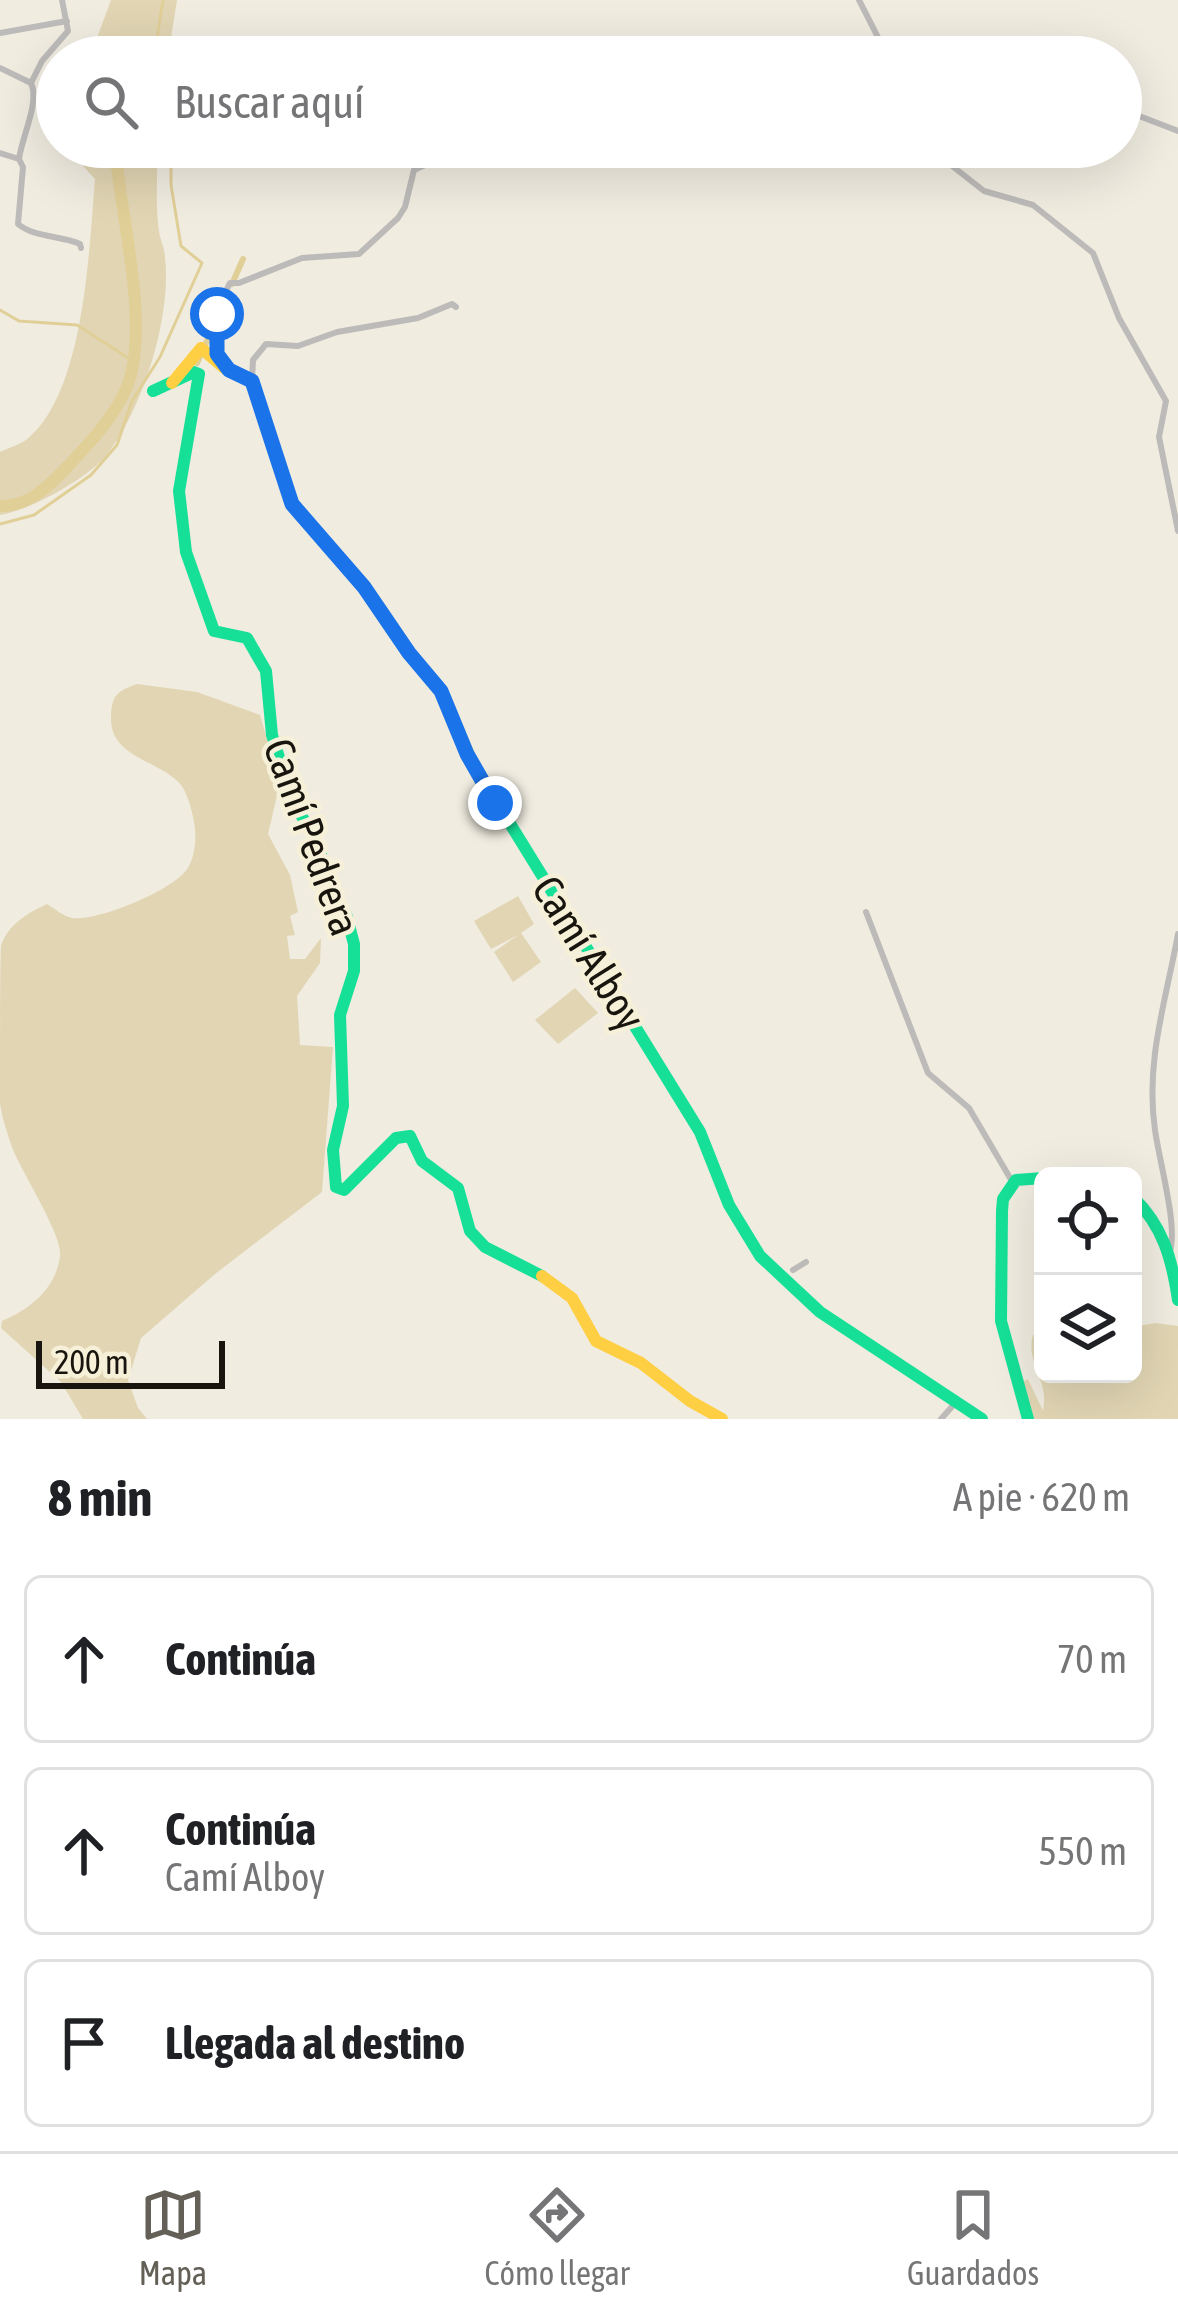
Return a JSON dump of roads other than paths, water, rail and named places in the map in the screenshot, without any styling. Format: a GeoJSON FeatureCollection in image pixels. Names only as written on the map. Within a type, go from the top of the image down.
{"type":"FeatureCollection","features":[{"type":"Feature","properties":{"kind":"street"},"geometry":{"type":"LineString","coordinates":[[62,0],[68,21],[65,36]]}},
{"type":"Feature","properties":{"kind":"street"},"geometry":{"type":"LineString","coordinates":[[859,0],[877,36]]}},
{"type":"Feature","properties":{"kind":"street"},"geometry":{"type":"LineString","coordinates":[[0,33],[68,21]]}},
{"type":"Feature","properties":{"kind":"street"},"geometry":{"type":"LineString","coordinates":[[0,68],[31,83]]}},
{"type":"Feature","properties":{"kind":"street"},"geometry":{"type":"LineString","coordinates":[[36,73],[31,83],[35,101],[24,128],[20,159],[18,224],[71,239],[81,248]]}},
{"type":"Feature","properties":{"kind":"street"},"geometry":{"type":"LineString","coordinates":[[1142,117],[1178,131]]}},
{"type":"Feature","properties":{"kind":"street"},"geometry":{"type":"LineString","coordinates":[[0,153],[20,159]]}},
{"type":"Feature","properties":{"kind":"street"},"geometry":{"type":"LineString","coordinates":[[229,370],[214,344],[217,308],[230,283],[302,258],[358,254],[398,218],[419,168]]}},
{"type":"Feature","properties":{"kind":"street"},"geometry":{"type":"LineString","coordinates":[[955,168],[984,191],[1033,205],[1093,253],[1119,318],[1166,401],[1159,437],[1178,530]]}},
{"type":"Feature","properties":{"kind":"street"},"geometry":{"type":"LineString","coordinates":[[153,391],[171,385],[201,348],[252,381],[253,360],[266,344],[298,346],[337,332],[418,318],[452,304],[457,307]]}},
{"type":"Feature","properties":{"kind":"street","name":"Camí Pedrera"},"geometry":{"type":"LineString","coordinates":[[171,385],[194,372],[199,374],[179,481],[193,574],[214,631],[247,638],[266,671],[272,735],[292,802],[317,843],[331,893],[346,914],[354,944],[353,971],[340,1016],[343,1106],[333,1150],[336,1187],[344,1190],[396,1138],[410,1136],[422,1161],[458,1188],[477,1240],[557,1283],[572,1298],[596,1341],[641,1363],[722,1419]]}},
{"type":"Feature","properties":{"kind":"street","name":"Camí Alboy"},"geometry":{"type":"LineString","coordinates":[[252,381],[292,504],[364,587],[441,691],[467,754],[700,1132],[711,1165],[770,1267],[844,1329],[982,1419]]}},
{"type":"Feature","properties":{"kind":"street"},"geometry":{"type":"LineString","coordinates":[[866,912],[928,1073],[969,1108],[1013,1183]]}},
{"type":"Feature","properties":{"kind":"street"},"geometry":{"type":"LineString","coordinates":[[1170,1251],[1172,1221],[1155,1130],[1152,1079],[1153,1047],[1178,934]]}},
{"type":"Feature","properties":{"kind":"street"},"geometry":{"type":"LineString","coordinates":[[1028,1419],[1001,1322],[1003,1199],[1013,1183],[1034,1180]]}},
{"type":"Feature","properties":{"kind":"street"},"geometry":{"type":"LineString","coordinates":[[1142,1205],[1166,1236],[1178,1300]]}},
{"type":"Feature","properties":{"kind":"street"},"geometry":{"type":"LineString","coordinates":[[793,1270],[806,1262]]}},
{"type":"Feature","properties":{"kind":"street"},"geometry":{"type":"LineString","coordinates":[[940,1419],[957,1401]]}},
{"type":"Feature","properties":{"kind":"waterway"},"geometry":{"type":"LineString","coordinates":[[157,36],[163,0]]}},
{"type":"Feature","properties":{"kind":"waterway"},"geometry":{"type":"LineString","coordinates":[[0,506],[30,499],[54,480],[102,428],[128,384],[134,359],[135,300],[118,168]]}},
{"type":"Feature","properties":{"kind":"waterway"},"geometry":{"type":"LineString","coordinates":[[0,524],[34,515],[91,475],[117,445],[132,401],[160,357],[202,263],[181,246],[171,168]]}},
{"type":"Feature","properties":{"kind":"waterway"},"geometry":{"type":"LineString","coordinates":[[232,284],[243,259]]}},
{"type":"Feature","properties":{"kind":"waterway"},"geometry":{"type":"LineString","coordinates":[[0,310],[19,321],[77,325],[133,361]]}},
{"type":"Feature","properties":{"kind":"waterway"},"geometry":{"type":"LineString","coordinates":[[197,363],[215,323]]}}]}
